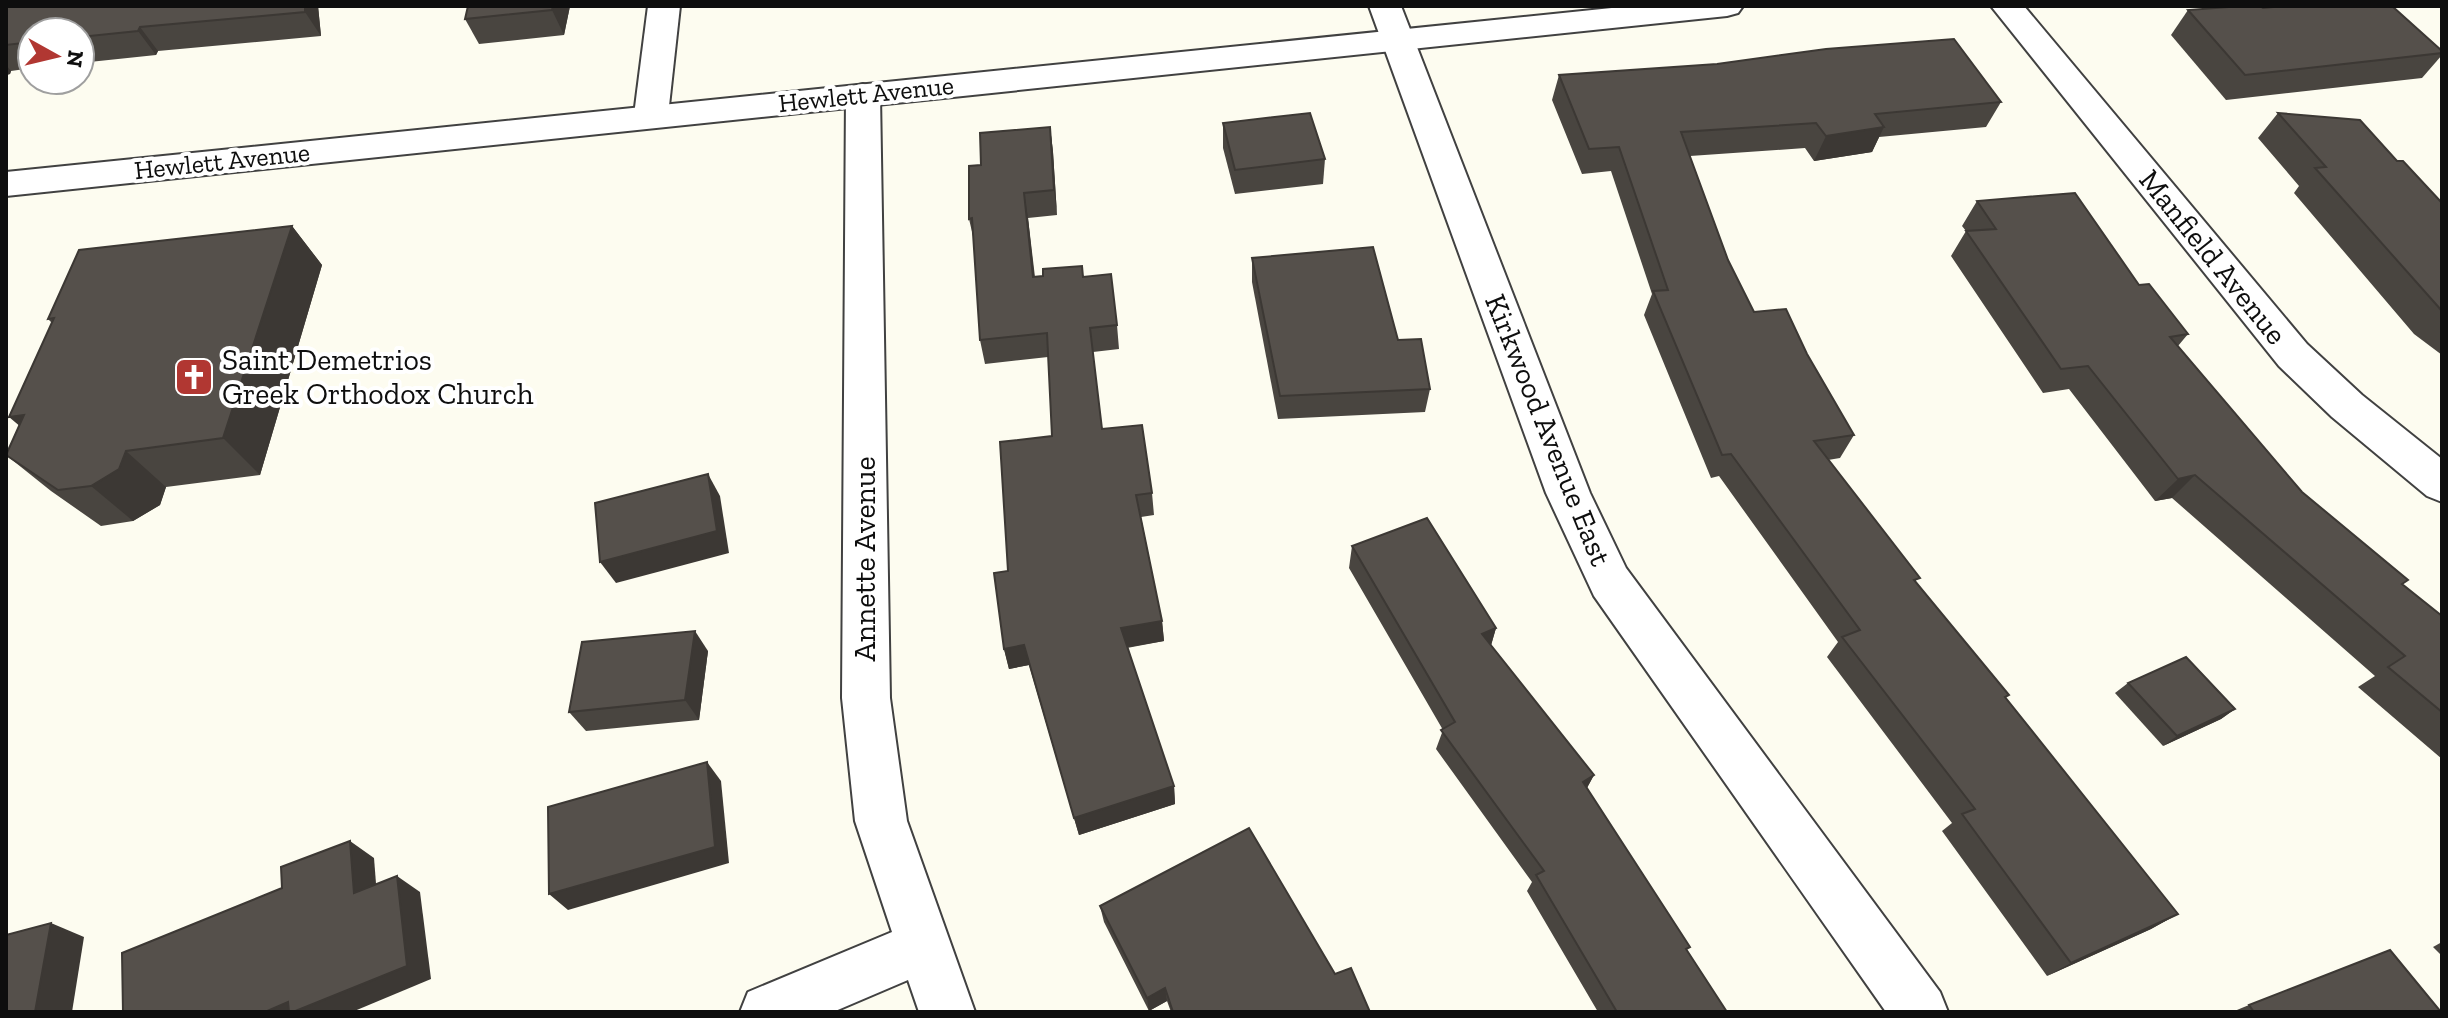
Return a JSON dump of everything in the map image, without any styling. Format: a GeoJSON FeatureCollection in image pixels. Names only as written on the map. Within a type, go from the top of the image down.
{"type":"FeatureCollection","features":[{"type":"Feature","properties":{"kind":"street"},"geometry":{"type":"LineString","coordinates":[[651,115],[664,6]]}},
{"type":"Feature","properties":{"kind":"street","name":"Hewlett Avenue"},"geometry":{"type":"LineString","coordinates":[[6,184],[863,95],[1391,23],[1727,6]]}},
{"type":"Feature","properties":{"kind":"street","name":"Manfield Avenue"},"geometry":{"type":"LineString","coordinates":[[2007,6],[2293,355],[2347,406],[2442,484]]}},
{"type":"Feature","properties":{"kind":"street","name":"Kirkwood Avenue East"},"geometry":{"type":"LineString","coordinates":[[1391,23],[1568,493],[1610,582],[1920,1012]]}},
{"type":"Feature","properties":{"kind":"street","name":"Annette Avenue"},"geometry":{"type":"LineString","coordinates":[[863,95],[866,698],[881,821],[947,1012]]}},
{"type":"Feature","properties":{"kind":"street"},"geometry":{"type":"LineString","coordinates":[[768,1012],[925,945]]}},
{"type":"Feature","properties":{"kind":"building"},"geometry":{"type":"Polygon","coordinates":[[[6,6],[305,6],[305,12],[140,27],[138,31],[96,35],[96,16],[16,16],[16,44],[6,45],[6,6]]]}},
{"type":"Feature","properties":{"kind":"building"},"geometry":{"type":"Polygon","coordinates":[[[468,6],[553,6],[552,10],[465,19],[468,6]]]}},
{"type":"Feature","properties":{"kind":"building"},"geometry":{"type":"Polygon","coordinates":[[[2242,6],[2392,6],[2442,53],[2245,75],[2188,10],[2242,6]]]}},
{"type":"Feature","properties":{"kind":"building"},"geometry":{"type":"Polygon","coordinates":[[[1954,39],[2001,102],[1875,114],[1884,127],[1826,136],[1816,123],[1681,132],[1728,260],[1754,312],[1786,309],[1807,354],[1854,435],[1814,441],[1920,578],[1914,580],[2009,695],[2005,697],[2178,914],[2071,963],[1962,814],[1975,809],[1842,637],[1860,630],[1731,454],[1722,455],[1653,291],[1668,290],[1619,147],[1589,149],[1559,75],[1717,64],[1826,49],[1954,39]]]}},
{"type":"Feature","properties":{"kind":"building"},"geometry":{"type":"Polygon","coordinates":[[[1310,113],[1325,159],[1235,170],[1223,123],[1310,113]]]}},
{"type":"Feature","properties":{"kind":"building"},"geometry":{"type":"Polygon","coordinates":[[[2278,113],[2360,120],[2397,161],[2403,161],[2442,203],[2442,311],[2315,168],[2326,167],[2278,113]]]}},
{"type":"Feature","properties":{"kind":"building"},"geometry":{"type":"Polygon","coordinates":[[[1050,127],[1054,190],[1024,193],[1033,277],[1043,276],[1043,269],[1082,266],[1083,277],[1111,274],[1117,325],[1090,328],[1102,429],[1142,425],[1152,493],[1136,495],[1162,621],[1121,628],[1174,786],[1074,818],[1024,645],[1004,649],[994,573],[1008,571],[1000,442],[1052,436],[1047,333],[980,340],[972,218],[969,219],[969,166],[981,165],[980,133],[1050,127]]]}},
{"type":"Feature","properties":{"kind":"building"},"geometry":{"type":"Polygon","coordinates":[[[2075,193],[2139,285],[2149,284],[2188,334],[2170,337],[2302,492],[2408,580],[2402,584],[2442,616],[2442,712],[2388,667],[2405,656],[2195,475],[2178,479],[2088,366],[2061,369],[1966,231],[1996,229],[1977,201],[2075,193]]]}},
{"type":"Feature","properties":{"kind":"building"},"geometry":{"type":"Polygon","coordinates":[[[292,226],[223,438],[126,451],[119,469],[91,486],[58,490],[6,455],[24,415],[9,417],[54,318],[48,319],[79,250],[292,226]]]}},
{"type":"Feature","properties":{"kind":"building"},"geometry":{"type":"Polygon","coordinates":[[[1373,247],[1398,340],[1421,339],[1430,389],[1280,396],[1252,258],[1373,247]]]}},
{"type":"Feature","properties":{"kind":"building"},"geometry":{"type":"Polygon","coordinates":[[[708,474],[717,531],[600,562],[595,503],[708,474]]]}},
{"type":"Feature","properties":{"kind":"building"},"geometry":{"type":"Polygon","coordinates":[[[1427,518],[1496,628],[1482,634],[1594,775],[1583,782],[1690,947],[1686,949],[1727,1012],[1617,1012],[1536,875],[1544,871],[1441,730],[1455,722],[1352,546],[1427,518]]]}},
{"type":"Feature","properties":{"kind":"building"},"geometry":{"type":"Polygon","coordinates":[[[695,631],[685,700],[569,712],[582,642],[695,631]]]}},
{"type":"Feature","properties":{"kind":"building"},"geometry":{"type":"Polygon","coordinates":[[[2186,657],[2235,709],[2177,736],[2128,683],[2186,657]]]}},
{"type":"Feature","properties":{"kind":"building"},"geometry":{"type":"Polygon","coordinates":[[[707,762],[715,847],[549,894],[548,807],[707,762]]]}},
{"type":"Feature","properties":{"kind":"building"},"geometry":{"type":"Polygon","coordinates":[[[1249,828],[1335,974],[1351,968],[1370,1012],[1173,1012],[1165,988],[1147,998],[1100,906],[1249,828]]]}},
{"type":"Feature","properties":{"kind":"building"},"geometry":{"type":"Polygon","coordinates":[[[350,841],[354,893],[397,876],[407,966],[293,1012],[289,1012],[288,1002],[265,1012],[123,1012],[122,953],[282,888],[281,867],[350,841]]]}},
{"type":"Feature","properties":{"kind":"building"},"geometry":{"type":"Polygon","coordinates":[[[51,923],[35,1012],[6,1012],[6,935],[51,923]]]}},
{"type":"Feature","properties":{"kind":"building"},"geometry":{"type":"Polygon","coordinates":[[[2390,950],[2441,1012],[2254,1012],[2249,1005],[2390,950]]]}},
{"type":"Feature","properties":{"kind":"place","name":"Saint Demetrios Greek Orthodox Church"},"geometry":{"type":"Point","coordinates":[194,377]}}]}
